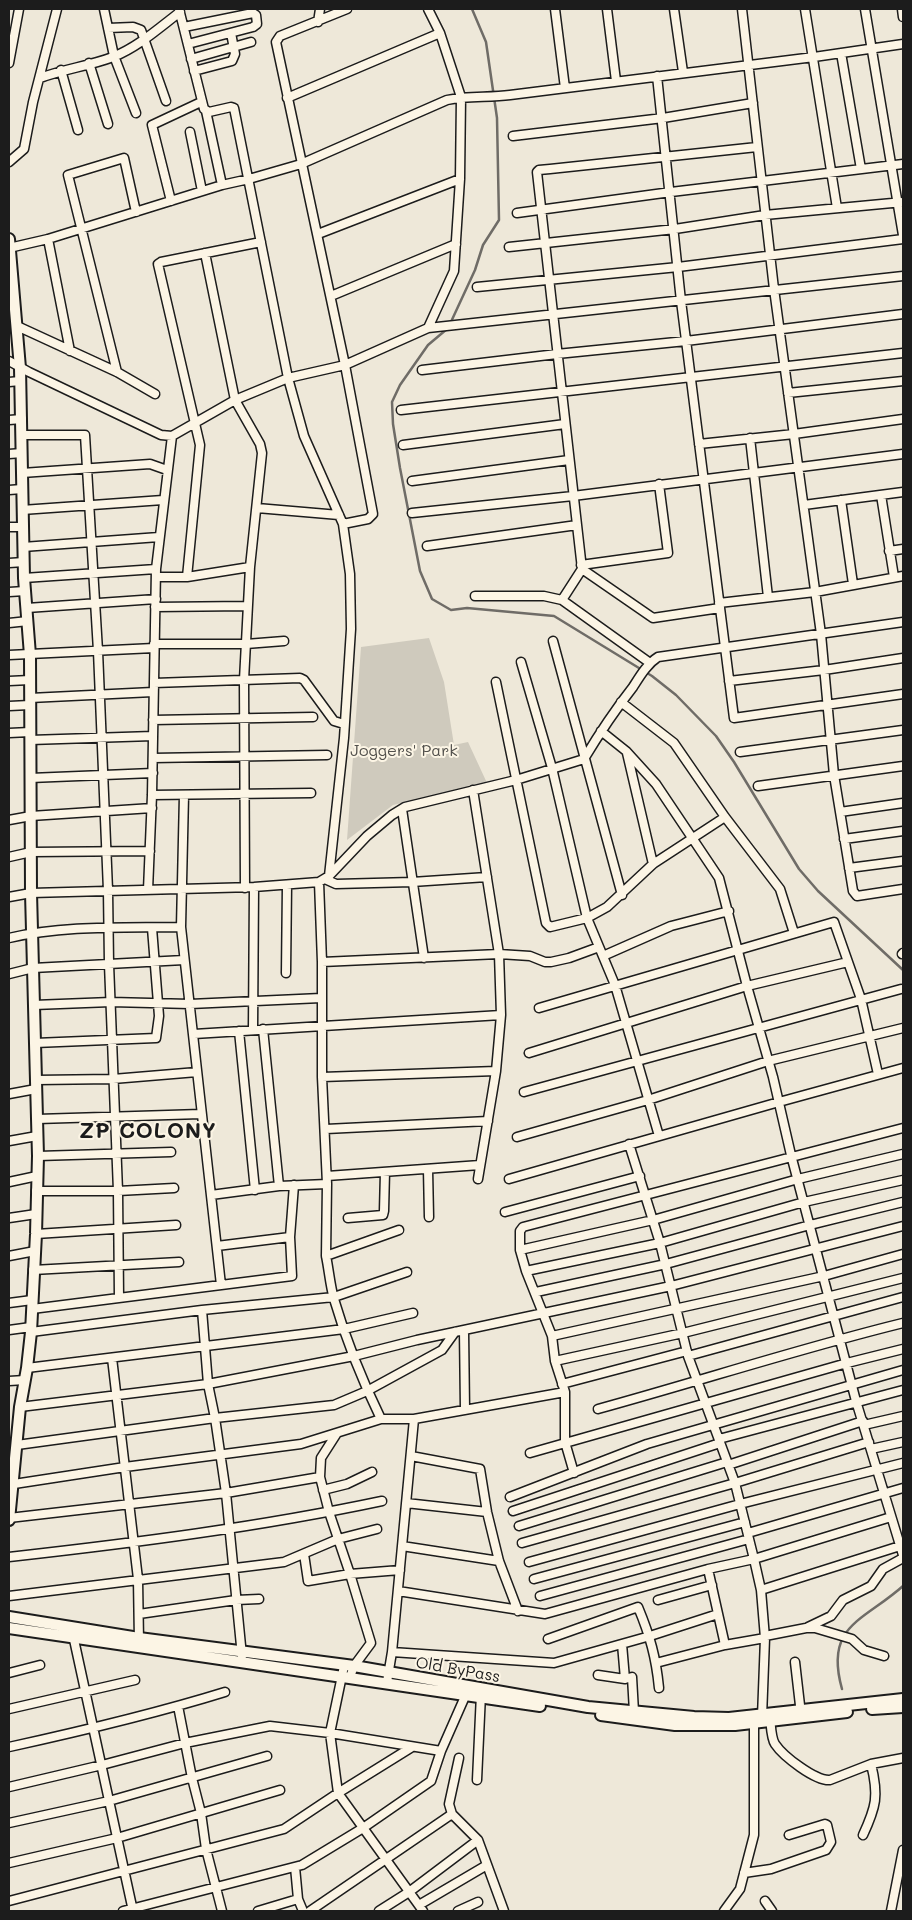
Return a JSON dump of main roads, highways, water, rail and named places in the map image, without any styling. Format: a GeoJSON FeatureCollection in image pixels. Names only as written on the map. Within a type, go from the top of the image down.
{"type":"FeatureCollection","features":[{"type":"Feature","properties":{"kind":"main road"},"geometry":{"type":"LineString","coordinates":[[9,245],[20,368],[22,526],[30,654],[31,893],[38,1156],[36,1234],[28,1368],[14,1438],[9,1519]]}},
{"type":"Feature","properties":{"kind":"main road","name":"Old ByPass"},"geometry":{"type":"LineString","coordinates":[[9,1617],[73,1632],[139,1642],[243,1662],[387,1678],[676,1725],[903,1707]]}},
{"type":"Feature","properties":{"kind":"main road","name":"Old ByPass"},"geometry":{"type":"LineString","coordinates":[[9,1628],[73,1632]]}},
{"type":"Feature","properties":{"kind":"main road","name":"Old ByPass"},"geometry":{"type":"LineString","coordinates":[[139,1642],[241,1650],[345,1673]]}},
{"type":"Feature","properties":{"kind":"main road","name":"Old ByPass"},"geometry":{"type":"LineString","coordinates":[[345,1673],[354,1666],[387,1678]]}},
{"type":"Feature","properties":{"kind":"main road","name":"Old ByPass"},"geometry":{"type":"LineString","coordinates":[[481,1693],[634,1712],[703,1717],[762,1718]]}},
{"type":"Feature","properties":{"kind":"main road","name":"Old ByPass"},"geometry":{"type":"LineString","coordinates":[[801,1714],[903,1699]]}},
{"type":"Feature","properties":{"kind":"waterway"},"geometry":{"type":"LineString","coordinates":[[450,324],[475,270],[483,245],[499,220],[497,118],[486,42],[472,9]]}},
{"type":"Feature","properties":{"kind":"waterway"},"geometry":{"type":"LineString","coordinates":[[447,329],[428,345],[400,385],[392,402],[393,424],[400,468],[420,571],[432,599],[451,610],[467,608],[554,616],[652,676],[676,695],[716,736],[734,762],[799,869],[818,891],[903,970]]}},
{"type":"Feature","properties":{"kind":"waterway"},"geometry":{"type":"LineString","coordinates":[[842,1689],[838,1668],[838,1651],[843,1638],[862,1617],[903,1586]]}},
{"type":"Feature","properties":{"kind":"district","name":"ZP COLONY"},"geometry":{"type":"Point","coordinates":[148,1132]}},
{"type":"Feature","properties":{"kind":"park label","name":"Joggers' Park"},"geometry":{"type":"Point","coordinates":[404,751]}}]}
